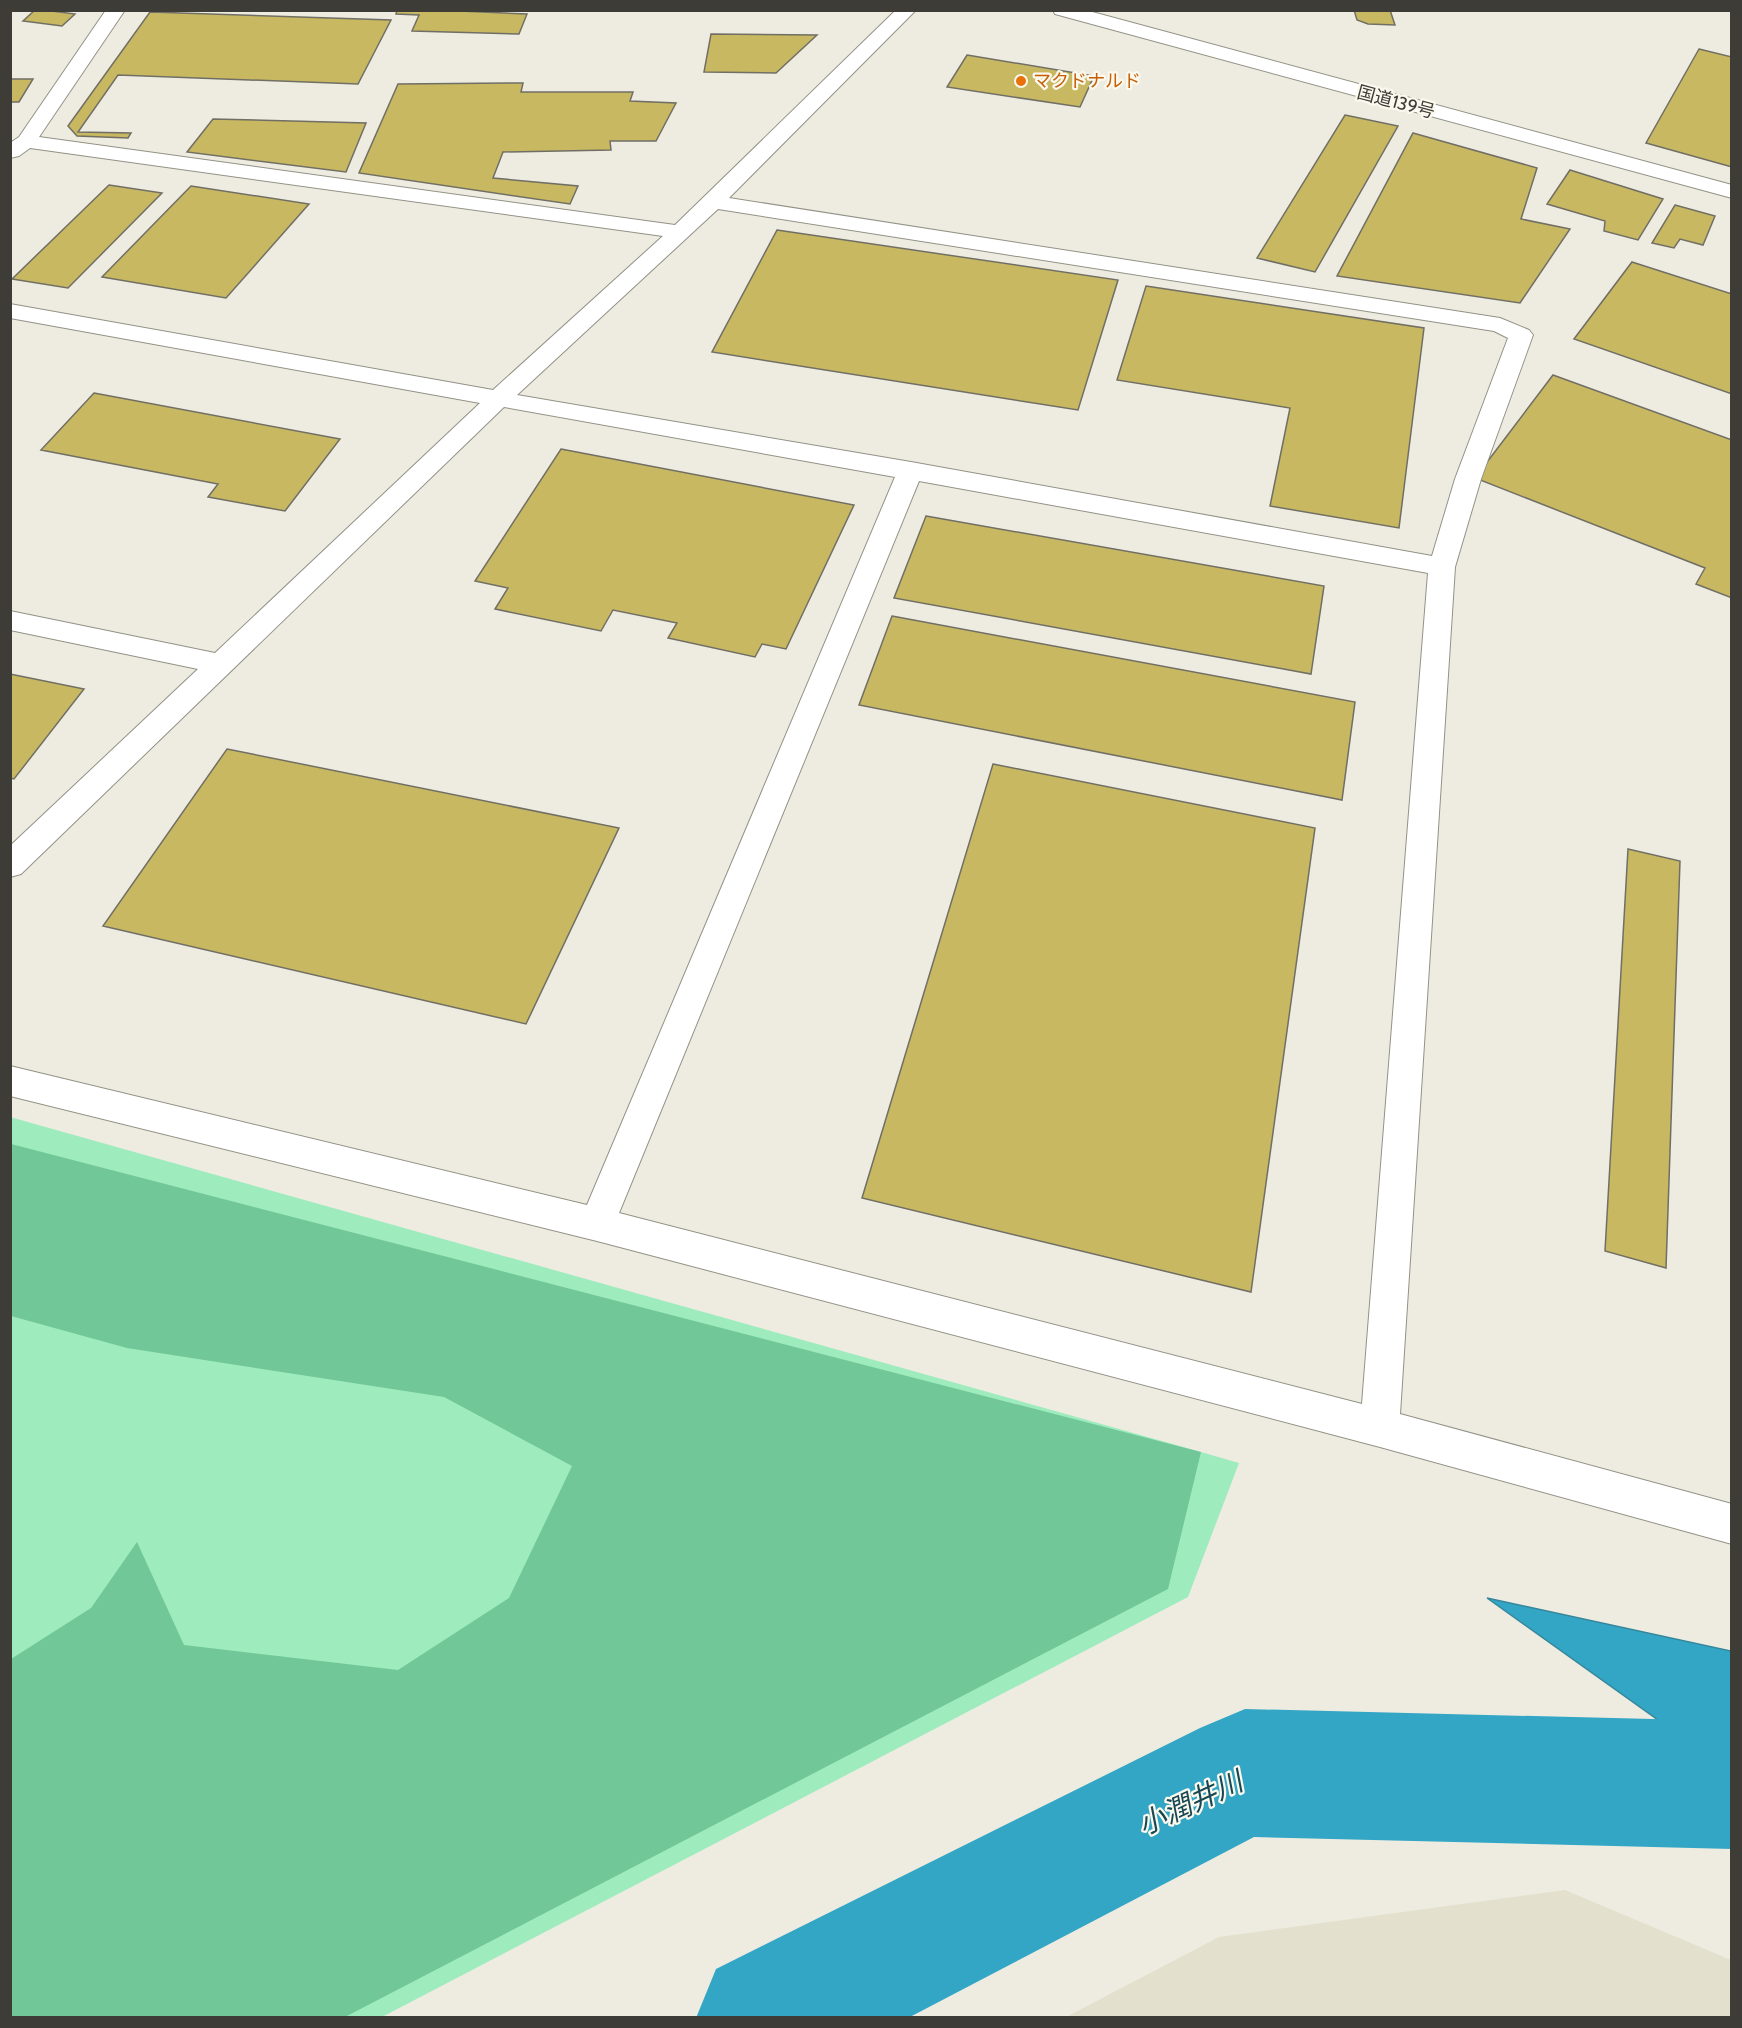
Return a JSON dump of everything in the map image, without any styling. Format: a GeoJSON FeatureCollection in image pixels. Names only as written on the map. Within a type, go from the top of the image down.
{"type":"FeatureCollection","features":[{"type":"Feature","properties":{"kind":"main road"},"geometry":{"type":"LineString","coordinates":[[116,10],[18,147],[680,232]]}},
{"type":"Feature","properties":{"kind":"main road"},"geometry":{"type":"LineString","coordinates":[[10,865],[497,400],[713,202],[907,10]]}},
{"type":"Feature","properties":{"kind":"main road","name":"国道139号"},"geometry":{"type":"LineString","coordinates":[[1062,10],[1731,192]]}},
{"type":"Feature","properties":{"kind":"main road"},"geometry":{"type":"LineString","coordinates":[[713,202],[1488,323],[1500,325],[1521,335],[1468,479],[1442,567],[1380,1428]]}},
{"type":"Feature","properties":{"kind":"main road"},"geometry":{"type":"LineString","coordinates":[[10,310],[497,400],[911,470],[1442,567]]}},
{"type":"Feature","properties":{"kind":"main road"},"geometry":{"type":"LineString","coordinates":[[597,1224],[911,470]]}},
{"type":"Feature","properties":{"kind":"main road"},"geometry":{"type":"LineString","coordinates":[[10,620],[220,664]]}},
{"type":"Feature","properties":{"kind":"main road"},"geometry":{"type":"LineString","coordinates":[[10,1081],[597,1224],[1380,1428],[1731,1524]]}},
{"type":"Feature","properties":{"kind":"shaded area"},"geometry":{"type":"Polygon","coordinates":[[[1565,1890],[1731,1960],[1731,2017],[1066,2017],[1219,1937],[1565,1890]]]}},
{"type":"Feature","properties":{"kind":"green space"},"geometry":{"type":"Polygon","coordinates":[[[10,1117],[1239,1463],[1188,1597],[382,2017],[11,2017],[10,1117]]]}},
{"type":"Feature","properties":{"kind":"green space"},"geometry":{"type":"Polygon","coordinates":[[[11,1144],[1201,1452],[1168,1589],[345,2017],[11,2017],[11,1659],[91,1608],[137,1542],[184,1645],[398,1670],[509,1598],[572,1466],[444,1397],[127,1348],[11,1316],[11,1144]]]}},
{"type":"Feature","properties":{"kind":"water"},"geometry":{"type":"Polygon","coordinates":[[[1487,1598],[1731,1651],[1731,1772],[1487,1598]]]}},
{"type":"Feature","properties":{"kind":"building"},"geometry":{"type":"Polygon","coordinates":[[[35,10],[75,14],[62,26],[23,21],[35,10]]]}},
{"type":"Feature","properties":{"kind":"building"},"geometry":{"type":"Polygon","coordinates":[[[397,10],[527,14],[519,34],[412,31],[419,15],[396,14],[397,10]]]}},
{"type":"Feature","properties":{"kind":"building"},"geometry":{"type":"Polygon","coordinates":[[[1354,10],[1390,10],[1395,25],[1368,24],[1357,20],[1354,10]]]}},
{"type":"Feature","properties":{"kind":"building"},"geometry":{"type":"Polygon","coordinates":[[[150,12],[391,20],[358,84],[118,75],[78,132],[131,133],[128,138],[77,136],[68,126],[150,12]]]}},
{"type":"Feature","properties":{"kind":"building"},"geometry":{"type":"Polygon","coordinates":[[[711,34],[817,35],[776,73],[704,72],[711,34]]]}},
{"type":"Feature","properties":{"kind":"building"},"geometry":{"type":"Polygon","coordinates":[[[1699,49],[1732,57],[1732,167],[1646,143],[1699,49]]]}},
{"type":"Feature","properties":{"kind":"building","name":"マクドナルド"},"geometry":{"type":"Polygon","coordinates":[[[967,55],[1094,76],[1080,107],[947,87],[967,55]]]}},
{"type":"Feature","properties":{"kind":"building"},"geometry":{"type":"Polygon","coordinates":[[[10,79],[33,79],[19,102],[10,102],[10,79]]]}},
{"type":"Feature","properties":{"kind":"building"},"geometry":{"type":"Polygon","coordinates":[[[523,83],[521,92],[633,92],[630,101],[676,103],[656,141],[610,141],[611,150],[503,152],[493,178],[578,186],[570,204],[359,173],[398,84],[523,83]]]}},
{"type":"Feature","properties":{"kind":"building"},"geometry":{"type":"Polygon","coordinates":[[[1345,115],[1398,126],[1315,272],[1257,258],[1345,115]]]}},
{"type":"Feature","properties":{"kind":"building"},"geometry":{"type":"Polygon","coordinates":[[[213,119],[366,123],[346,172],[187,152],[213,119]]]}},
{"type":"Feature","properties":{"kind":"building"},"geometry":{"type":"Polygon","coordinates":[[[1413,133],[1537,168],[1521,219],[1570,229],[1520,303],[1337,276],[1413,133]]]}},
{"type":"Feature","properties":{"kind":"building"},"geometry":{"type":"Polygon","coordinates":[[[1570,170],[1663,199],[1638,240],[1604,231],[1605,221],[1547,204],[1570,170]]]}},
{"type":"Feature","properties":{"kind":"building"},"geometry":{"type":"Polygon","coordinates":[[[109,185],[162,193],[68,288],[12,279],[109,185]]]}},
{"type":"Feature","properties":{"kind":"building"},"geometry":{"type":"Polygon","coordinates":[[[191,186],[309,204],[226,298],[102,277],[191,186]]]}},
{"type":"Feature","properties":{"kind":"building"},"geometry":{"type":"Polygon","coordinates":[[[1675,205],[1715,216],[1703,245],[1680,239],[1674,248],[1652,243],[1675,205]]]}},
{"type":"Feature","properties":{"kind":"building"},"geometry":{"type":"Polygon","coordinates":[[[777,230],[1118,280],[1078,410],[712,352],[777,230]]]}},
{"type":"Feature","properties":{"kind":"building"},"geometry":{"type":"Polygon","coordinates":[[[1632,262],[1732,294],[1732,394],[1574,339],[1632,262]]]}},
{"type":"Feature","properties":{"kind":"building"},"geometry":{"type":"Polygon","coordinates":[[[1146,286],[1424,328],[1399,528],[1270,506],[1290,408],[1117,380],[1146,286]]]}},
{"type":"Feature","properties":{"kind":"building"},"geometry":{"type":"Polygon","coordinates":[[[1553,375],[1732,440],[1732,598],[1696,584],[1705,568],[1475,478],[1553,375]]]}},
{"type":"Feature","properties":{"kind":"building"},"geometry":{"type":"Polygon","coordinates":[[[94,393],[340,439],[285,511],[208,497],[218,484],[41,450],[94,393]]]}},
{"type":"Feature","properties":{"kind":"building"},"geometry":{"type":"Polygon","coordinates":[[[561,449],[854,505],[786,649],[762,644],[755,657],[668,638],[677,623],[613,610],[601,631],[495,609],[508,588],[475,581],[561,449]]]}},
{"type":"Feature","properties":{"kind":"building"},"geometry":{"type":"Polygon","coordinates":[[[926,516],[1324,586],[1311,674],[894,598],[926,516]]]}},
{"type":"Feature","properties":{"kind":"building"},"geometry":{"type":"Polygon","coordinates":[[[892,616],[1355,702],[1342,800],[859,705],[892,616]]]}},
{"type":"Feature","properties":{"kind":"building"},"geometry":{"type":"Polygon","coordinates":[[[10,674],[84,689],[14,779],[10,778],[10,674]]]}},
{"type":"Feature","properties":{"kind":"building"},"geometry":{"type":"Polygon","coordinates":[[[227,749],[619,828],[526,1024],[103,926],[227,749]]]}},
{"type":"Feature","properties":{"kind":"building"},"geometry":{"type":"Polygon","coordinates":[[[993,764],[1315,828],[1251,1292],[862,1198],[993,764]]]}},
{"type":"Feature","properties":{"kind":"building"},"geometry":{"type":"Polygon","coordinates":[[[1628,849],[1680,861],[1666,1268],[1605,1251],[1628,849]]]}},
{"type":"Feature","properties":{"kind":"waterway","name":"小潤井川"},"geometry":{"type":"LineString","coordinates":[[765,2018],[1245,1773],[1732,1785]]}},
{"type":"Feature","properties":{"kind":"place","name":"マクドナルド"},"geometry":{"type":"Point","coordinates":[1021,81]}}]}
